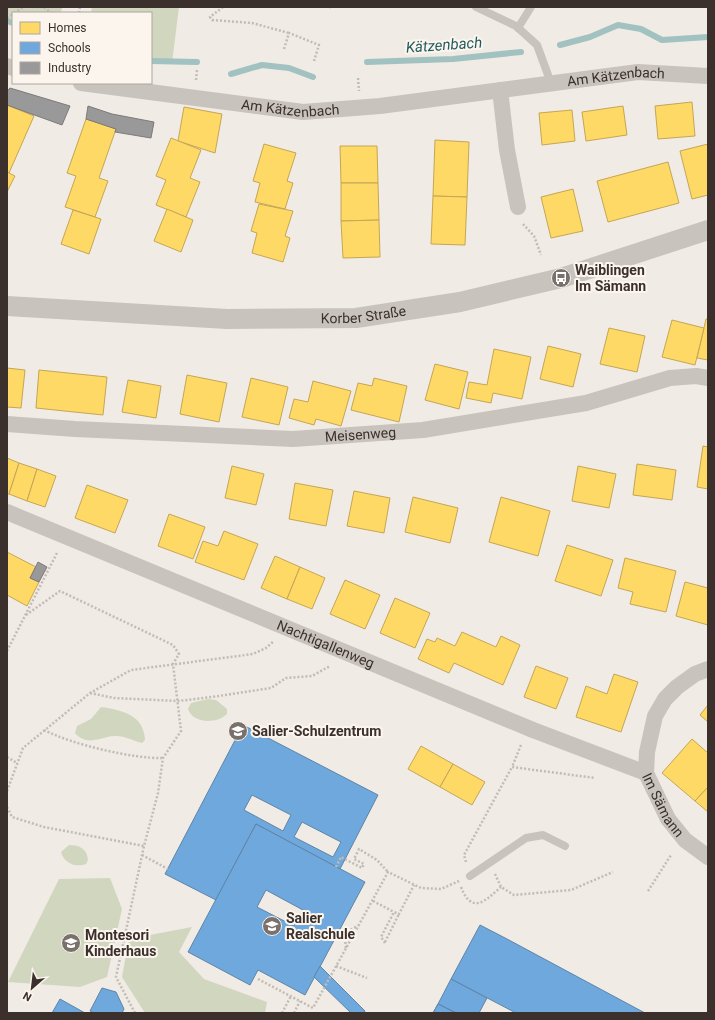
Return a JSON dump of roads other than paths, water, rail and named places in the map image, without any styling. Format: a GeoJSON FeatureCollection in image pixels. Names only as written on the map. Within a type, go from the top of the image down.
{"type":"FeatureCollection","features":[{"type":"Feature","properties":{"kind":"street","name":"Am Kätzenbach"},"geometry":{"type":"LineString","coordinates":[[89,84],[303,112],[380,106],[638,72],[708,76]]}},
{"type":"Feature","properties":{"kind":"street"},"geometry":{"type":"LineString","coordinates":[[500,90],[507,150],[518,207]]}},
{"type":"Feature","properties":{"kind":"street","name":"Korber Straße"},"geometry":{"type":"LineString","coordinates":[[7,306],[227,319],[356,318],[460,302],[561,278],[707,233]]}},
{"type":"Feature","properties":{"kind":"street","name":"Meisenweg"},"geometry":{"type":"LineString","coordinates":[[7,424],[75,430],[293,440],[423,430],[586,403],[670,378],[696,376],[708,378]]}},
{"type":"Feature","properties":{"kind":"street","name":"Nachtigallenweg"},"geometry":{"type":"LineString","coordinates":[[7,512],[533,730],[646,773]]}},
{"type":"Feature","properties":{"kind":"street","name":"Im Sämann"},"geometry":{"type":"LineString","coordinates":[[708,669],[695,674],[677,687],[665,699],[655,716],[647,752],[646,773],[668,819],[685,840],[708,857]]}},
{"type":"Feature","properties":{"kind":"lane"},"geometry":{"type":"LineString","coordinates":[[476,7],[518,28],[537,45],[551,83]]}},
{"type":"Feature","properties":{"kind":"lane"},"geometry":{"type":"LineString","coordinates":[[518,28],[531,7]]}},
{"type":"Feature","properties":{"kind":"lane"},"geometry":{"type":"LineString","coordinates":[[470,876],[526,838],[543,835],[565,846]]}},
{"type":"Feature","properties":{"kind":"waterway","name":"Kätzenbach"},"geometry":{"type":"LineString","coordinates":[[7,21],[12,23]]}},
{"type":"Feature","properties":{"kind":"waterway","name":"Kätzenbach"},"geometry":{"type":"LineString","coordinates":[[560,45],[590,37],[618,25],[641,29],[662,40],[708,37]]}},
{"type":"Feature","properties":{"kind":"waterway","name":"Kätzenbach"},"geometry":{"type":"LineString","coordinates":[[367,62],[453,59],[521,52]]}},
{"type":"Feature","properties":{"kind":"waterway","name":"Kätzenbach"},"geometry":{"type":"LineString","coordinates":[[152,61],[197,62]]}},
{"type":"Feature","properties":{"kind":"waterway","name":"Kätzenbach"},"geometry":{"type":"LineString","coordinates":[[231,74],[262,65],[289,68],[313,77]]}},
{"type":"Feature","properties":{"kind":"place","name":"Waiblingen Im Sämann"},"geometry":{"type":"Point","coordinates":[561,278]}},
{"type":"Feature","properties":{"kind":"place","name":"Salier-Schulzentrum"},"geometry":{"type":"Point","coordinates":[238,731]}},
{"type":"Feature","properties":{"kind":"place","name":"Salier Realschule"},"geometry":{"type":"Point","coordinates":[272,926]}},
{"type":"Feature","properties":{"kind":"place","name":"Montesori Kinderhaus"},"geometry":{"type":"Point","coordinates":[71,943]}}]}
